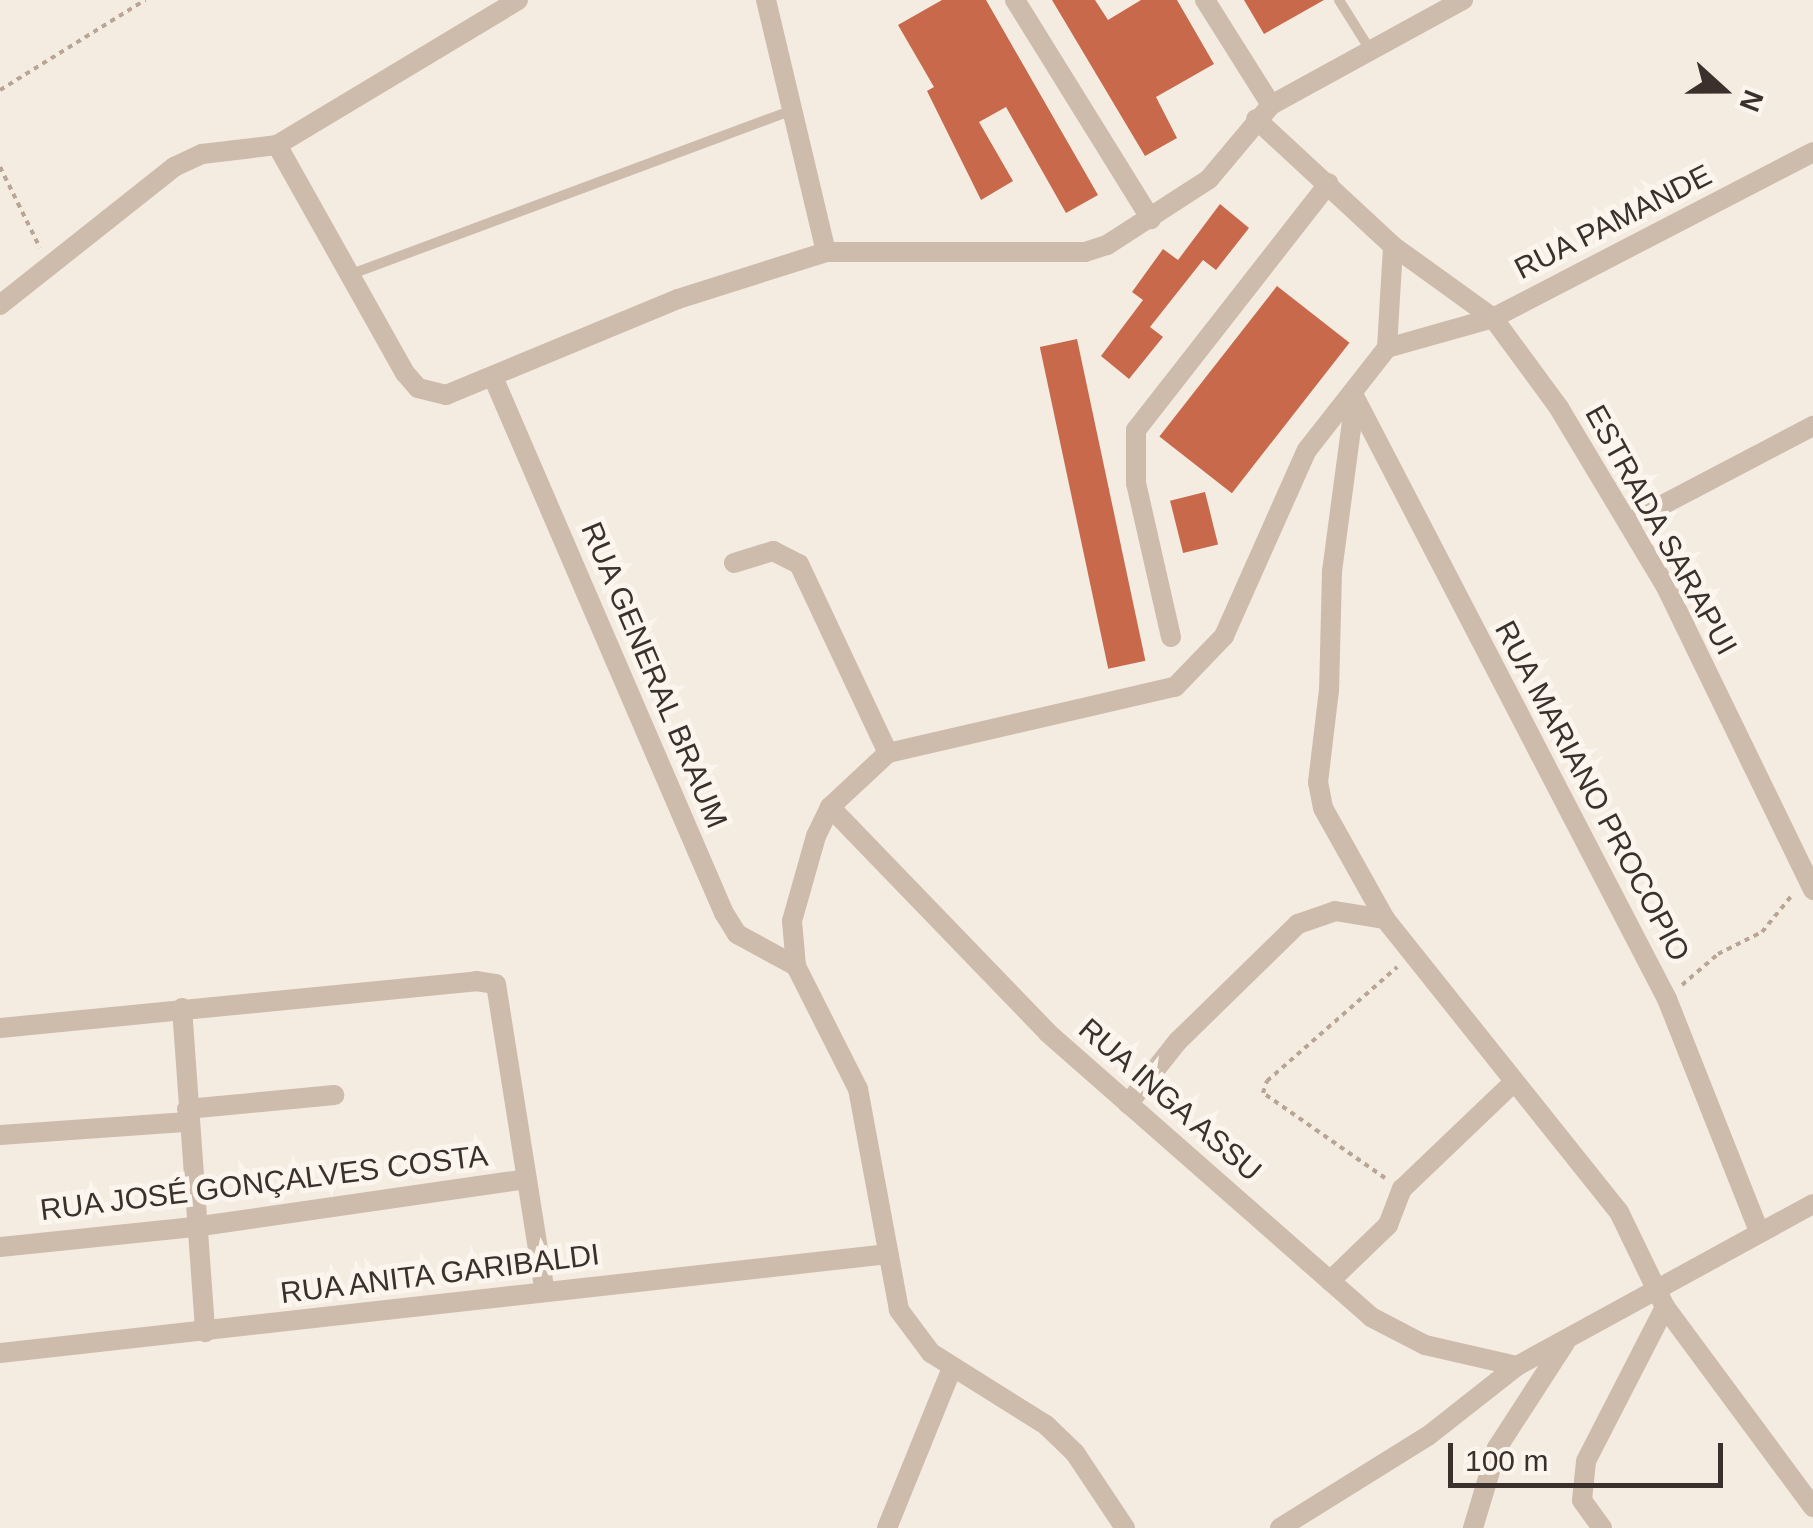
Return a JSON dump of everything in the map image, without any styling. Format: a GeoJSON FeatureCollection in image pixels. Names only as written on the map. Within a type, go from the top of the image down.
{"type":"FeatureCollection","features":[{"type":"Feature","properties":{"kind":"street"},"geometry":{"type":"LineString","coordinates":[[0,305],[50,270],[174,167],[202,154],[277,145],[518,0]]}},
{"type":"Feature","properties":{"kind":"street"},"geometry":{"type":"LineString","coordinates":[[766,0],[788,112],[826,252]]}},
{"type":"Feature","properties":{"kind":"street"},"geometry":{"type":"LineString","coordinates":[[1015,0],[1151,219]]}},
{"type":"Feature","properties":{"kind":"street","name":"ESTRADA SARAPUI"},"geometry":{"type":"LineString","coordinates":[[1205,0],[1264,112],[1328,183],[1393,246],[1493,318],[1558,408],[1665,585],[1811,881]]}},
{"type":"Feature","properties":{"kind":"street"},"geometry":{"type":"LineString","coordinates":[[277,145],[347,275],[418,388],[446,395],[678,299],[826,252],[1085,252],[1151,219],[1209,179],[1264,112],[1370,48],[1464,0]]}},
{"type":"Feature","properties":{"kind":"street","name":"RUA PAMANDE"},"geometry":{"type":"LineString","coordinates":[[1387,348],[1493,318],[1813,152]]}},
{"type":"Feature","properties":{"kind":"street"},"geometry":{"type":"LineString","coordinates":[[1170,637],[1136,483],[1136,430],[1328,183]]}},
{"type":"Feature","properties":{"kind":"street"},"geometry":{"type":"LineString","coordinates":[[1124,1528],[1102,1484],[1046,1426],[952,1368],[914,1336],[899,1310],[858,1089],[796,966],[796,901],[830,807],[888,753],[1175,687],[1210,658],[1224,636],[1288,484],[1387,348],[1393,246]]}},
{"type":"Feature","properties":{"kind":"street","name":"RUA GENERAL BRAUM"},"geometry":{"type":"LineString","coordinates":[[493,376],[724,913],[737,934],[796,966]]}},
{"type":"Feature","properties":{"kind":"street"},"geometry":{"type":"LineString","coordinates":[[1353,395],[1336,518],[1318,782],[1332,828],[1385,919],[1626,1222],[1666,1307],[1813,1507]]}},
{"type":"Feature","properties":{"kind":"street","name":"RUA MARIANO PROCOPIO"},"geometry":{"type":"LineString","coordinates":[[1353,395],[1667,999],[1758,1229]]}},
{"type":"Feature","properties":{"kind":"street"},"geometry":{"type":"LineString","coordinates":[[1628,523],[1813,426]]}},
{"type":"Feature","properties":{"kind":"street"},"geometry":{"type":"LineString","coordinates":[[734,563],[773,551],[798,564],[888,753]]}},
{"type":"Feature","properties":{"kind":"street","name":"RUA INGA ASSU"},"geometry":{"type":"LineString","coordinates":[[830,807],[1048,1033],[1390,1330],[1466,1358],[1517,1366]]}},
{"type":"Feature","properties":{"kind":"street"},"geometry":{"type":"LineString","coordinates":[[1128,1104],[1178,1041],[1298,924],[1334,911],[1385,919]]}},
{"type":"Feature","properties":{"kind":"street"},"geometry":{"type":"LineString","coordinates":[[0,1028],[476,980],[496,984],[502,998],[544,1288]]}},
{"type":"Feature","properties":{"kind":"street"},"geometry":{"type":"LineString","coordinates":[[182,1008],[194,1227],[205,1332]]}},
{"type":"Feature","properties":{"kind":"street"},"geometry":{"type":"LineString","coordinates":[[1330,1281],[1388,1225],[1402,1189],[1513,1083]]}},
{"type":"Feature","properties":{"kind":"street"},"geometry":{"type":"LineString","coordinates":[[0,1135],[188,1116],[334,1095]]}},
{"type":"Feature","properties":{"kind":"street","name":"RUA JOSÉ GONÇALVES COSTA"},"geometry":{"type":"LineString","coordinates":[[4,1247],[194,1227],[527,1179]]}},
{"type":"Feature","properties":{"kind":"street"},"geometry":{"type":"LineString","coordinates":[[1280,1528],[1308,1518],[1428,1436],[1517,1366],[1566,1342],[1758,1229],[1813,1204]]}},
{"type":"Feature","properties":{"kind":"street","name":"RUA ANITA GARIBALDI"},"geometry":{"type":"LineString","coordinates":[[0,1354],[336,1320],[544,1288],[888,1254]]}},
{"type":"Feature","properties":{"kind":"street"},"geometry":{"type":"LineString","coordinates":[[1602,1528],[1582,1500],[1586,1461],[1666,1307]]}},
{"type":"Feature","properties":{"kind":"street"},"geometry":{"type":"LineString","coordinates":[[1473,1528],[1510,1424],[1566,1342]]}},
{"type":"Feature","properties":{"kind":"street"},"geometry":{"type":"LineString","coordinates":[[887,1528],[952,1368]]}},
{"type":"Feature","properties":{"kind":"lane"},"geometry":{"type":"LineString","coordinates":[[1339,0],[1370,48]]}},
{"type":"Feature","properties":{"kind":"lane"},"geometry":{"type":"LineString","coordinates":[[347,275],[788,112]]}},
{"type":"Feature","properties":{"kind":"path"},"geometry":{"type":"LineString","coordinates":[[0,90],[144,0]]}},
{"type":"Feature","properties":{"kind":"path"},"geometry":{"type":"LineString","coordinates":[[0,167],[50,270]]}},
{"type":"Feature","properties":{"kind":"path"},"geometry":{"type":"LineString","coordinates":[[1667,999],[1718,954],[1762,932],[1811,881]]}},
{"type":"Feature","properties":{"kind":"path"},"geometry":{"type":"LineString","coordinates":[[1402,1189],[1263,1093],[1268,1081],[1415,952]]}},
{"type":"Feature","properties":{"kind":"building"},"geometry":{"type":"Polygon","coordinates":[[[942,0],[986,0],[1098,195],[1066,213],[1006,107],[979,122],[1013,181],[981,200],[927,91],[934,87],[898,25],[942,0]]]}},
{"type":"Feature","properties":{"kind":"building"},"geometry":{"type":"Polygon","coordinates":[[[1052,0],[1095,0],[1108,20],[1141,0],[1177,0],[1214,64],[1156,97],[1177,138],[1145,156],[1052,0]]]}},
{"type":"Feature","properties":{"kind":"building"},"geometry":{"type":"Polygon","coordinates":[[[1244,0],[1324,0],[1264,34],[1244,0]]]}},
{"type":"Feature","properties":{"kind":"building"},"geometry":{"type":"Polygon","coordinates":[[[1220,204],[1249,228],[1216,270],[1203,260],[1150,327],[1163,337],[1129,379],[1101,356],[1143,300],[1132,292],[1163,249],[1178,260],[1220,204]]]}},
{"type":"Feature","properties":{"kind":"building"},"geometry":{"type":"Polygon","coordinates":[[[1277,286],[1349,343],[1232,493],[1159,437],[1277,286]]]}},
{"type":"Feature","properties":{"kind":"building"},"geometry":{"type":"Polygon","coordinates":[[[1077,339],[1145,661],[1108,669],[1040,347],[1077,339]]]}},
{"type":"Feature","properties":{"kind":"building"},"geometry":{"type":"Polygon","coordinates":[[[1205,492],[1218,544],[1183,553],[1170,501],[1205,492]]]}}]}
